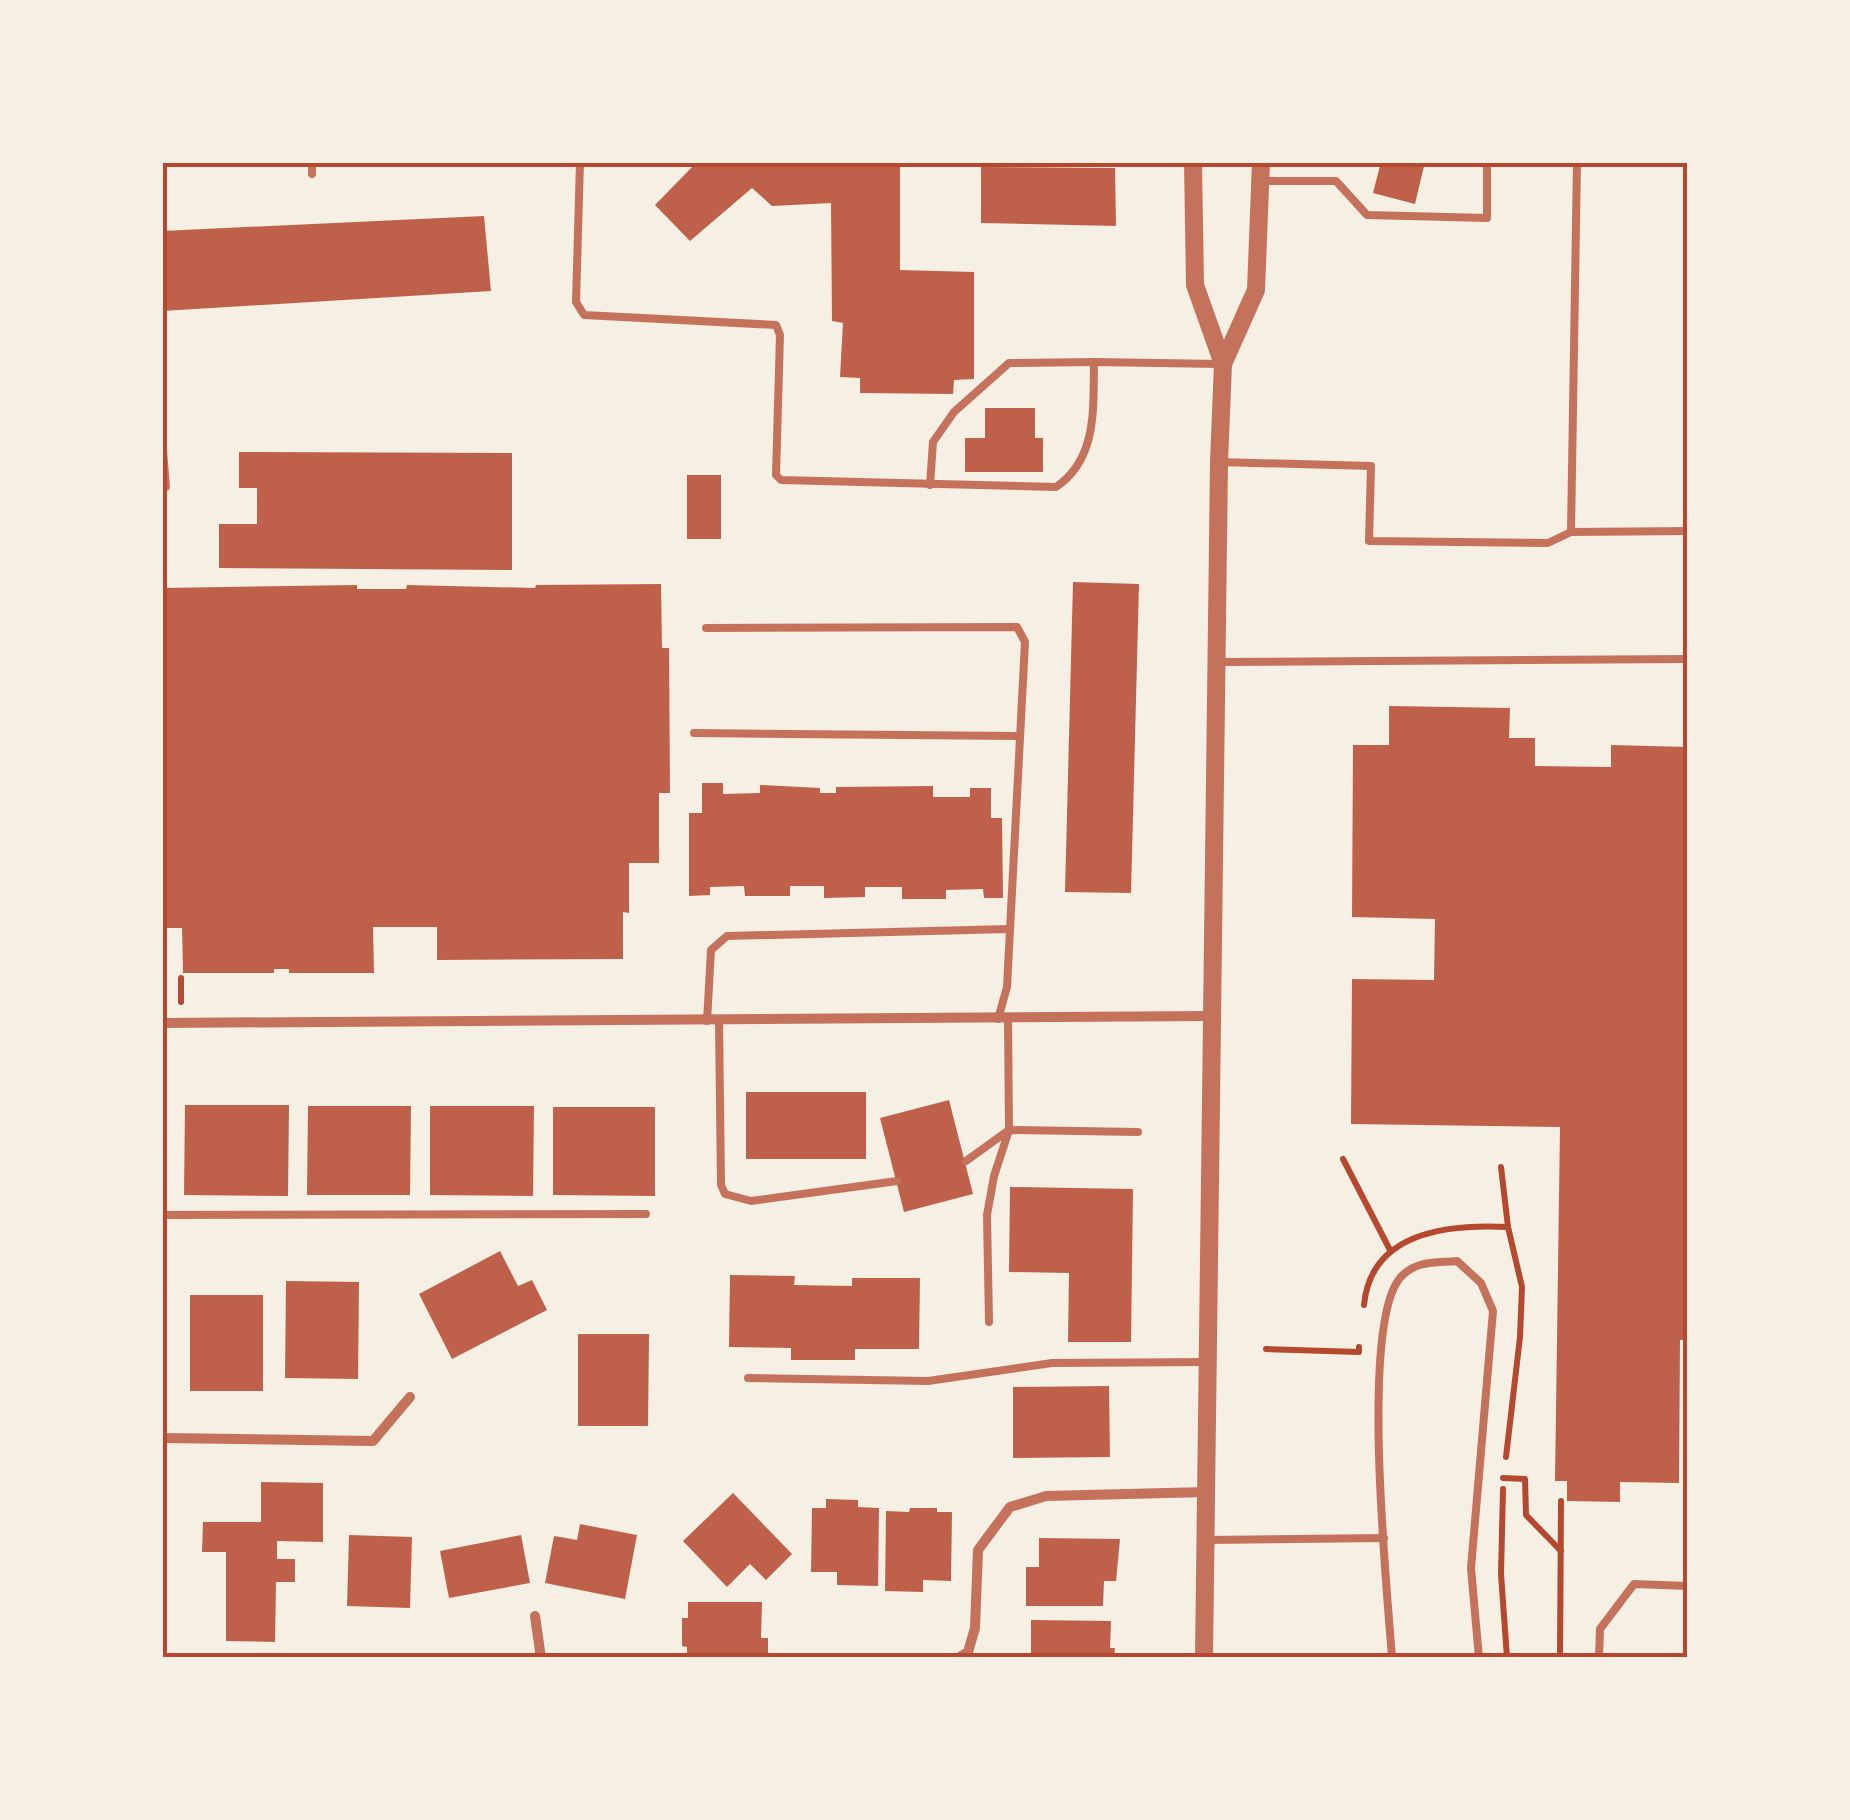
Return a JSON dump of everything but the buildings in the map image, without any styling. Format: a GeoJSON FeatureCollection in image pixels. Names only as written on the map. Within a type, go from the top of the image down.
{"type":"FeatureCollection","features":[{"type":"Feature","properties":{"kind":"street"},"geometry":{"type":"LineString","coordinates":[[1193,162],[1195,285],[1223,364]]}},
{"type":"Feature","properties":{"kind":"street"},"geometry":{"type":"LineString","coordinates":[[1204,1658],[1219,462],[1223,364],[1256,290],[1261,172]]}},
{"type":"Feature","properties":{"kind":"street"},"geometry":{"type":"LineString","coordinates":[[162,1022],[1211,1016]]}},
{"type":"Feature","properties":{"kind":"street"},"geometry":{"type":"LineString","coordinates":[[162,1438],[372,1441],[410,1397]]}},
{"type":"Feature","properties":{"kind":"street"},"geometry":{"type":"LineString","coordinates":[[958,1658],[968,1652],[975,1628],[978,1550],[1010,1508],[1046,1496],[1206,1492]]}},
{"type":"Feature","properties":{"kind":"street"},"geometry":{"type":"LineString","coordinates":[[536,1616],[541,1658]]}},
{"type":"Feature","properties":{"kind":"lane"},"geometry":{"type":"LineString","coordinates":[[312,162],[312,174]]}},
{"type":"Feature","properties":{"kind":"lane"},"geometry":{"type":"LineString","coordinates":[[580,162],[576,302],[584,316],[776,325],[780,335],[776,475],[781,480],[1056,487],[1073,476],[1092,432],[1094,362]]}},
{"type":"Feature","properties":{"kind":"lane"},"geometry":{"type":"LineString","coordinates":[[1261,172],[1336,182],[1367,215],[1488,218],[1487,162]]}},
{"type":"Feature","properties":{"kind":"lane"},"geometry":{"type":"LineString","coordinates":[[1570,532],[1577,162]]}},
{"type":"Feature","properties":{"kind":"lane"},"geometry":{"type":"LineString","coordinates":[[930,485],[934,442],[954,412],[1009,362],[1223,364]]}},
{"type":"Feature","properties":{"kind":"lane"},"geometry":{"type":"LineString","coordinates":[[162,438],[166,487],[162,489]]}},
{"type":"Feature","properties":{"kind":"lane"},"geometry":{"type":"LineString","coordinates":[[1219,462],[1371,466],[1369,541],[1548,543],[1570,532],[1688,531]]}},
{"type":"Feature","properties":{"kind":"lane"},"geometry":{"type":"LineString","coordinates":[[706,628],[1017,626],[1025,642],[1003,1019],[1009,1130],[987,1215],[989,1322]]}},
{"type":"Feature","properties":{"kind":"lane"},"geometry":{"type":"LineString","coordinates":[[1214,662],[1688,659]]}},
{"type":"Feature","properties":{"kind":"lane"},"geometry":{"type":"LineString","coordinates":[[694,733],[1020,736]]}},
{"type":"Feature","properties":{"kind":"lane"},"geometry":{"type":"LineString","coordinates":[[897,1181],[751,1201],[725,1194],[721,1185],[711,950],[728,936],[1010,929]]}},
{"type":"Feature","properties":{"kind":"lane"},"geometry":{"type":"LineString","coordinates":[[966,1161],[1009,1130],[1138,1132]]}},
{"type":"Feature","properties":{"kind":"lane"},"geometry":{"type":"LineString","coordinates":[[162,1215],[646,1214]]}},
{"type":"Feature","properties":{"kind":"lane"},"geometry":{"type":"LineString","coordinates":[[1392,1658],[1378,1422],[1381,1326],[1399,1279],[1418,1264],[1457,1261],[1481,1283],[1493,1310],[1471,1568],[1479,1658]]}},
{"type":"Feature","properties":{"kind":"lane"},"geometry":{"type":"LineString","coordinates":[[748,1378],[928,1381],[1052,1362],[1209,1362]]}},
{"type":"Feature","properties":{"kind":"lane"},"geometry":{"type":"LineString","coordinates":[[1206,1540],[1384,1538]]}},
{"type":"Feature","properties":{"kind":"lane"},"geometry":{"type":"LineString","coordinates":[[1599,1658],[1600,1629],[1634,1584],[1688,1586]]}},
{"type":"Feature","properties":{"kind":"path"},"geometry":{"type":"LineString","coordinates":[[181,1004],[182,978]]}},
{"type":"Feature","properties":{"kind":"path"},"geometry":{"type":"LineString","coordinates":[[1343,1159],[1390,1250]]}},
{"type":"Feature","properties":{"kind":"path"},"geometry":{"type":"LineString","coordinates":[[1507,1658],[1500,1574],[1503,1478],[1522,1287],[1508,1227]]}},
{"type":"Feature","properties":{"kind":"path"},"geometry":{"type":"LineString","coordinates":[[1503,1478],[1526,1479],[1526,1515],[1561,1552]]}},
{"type":"Feature","properties":{"kind":"path"},"geometry":{"type":"LineString","coordinates":[[1560,1658],[1561,1500]]}}]}
